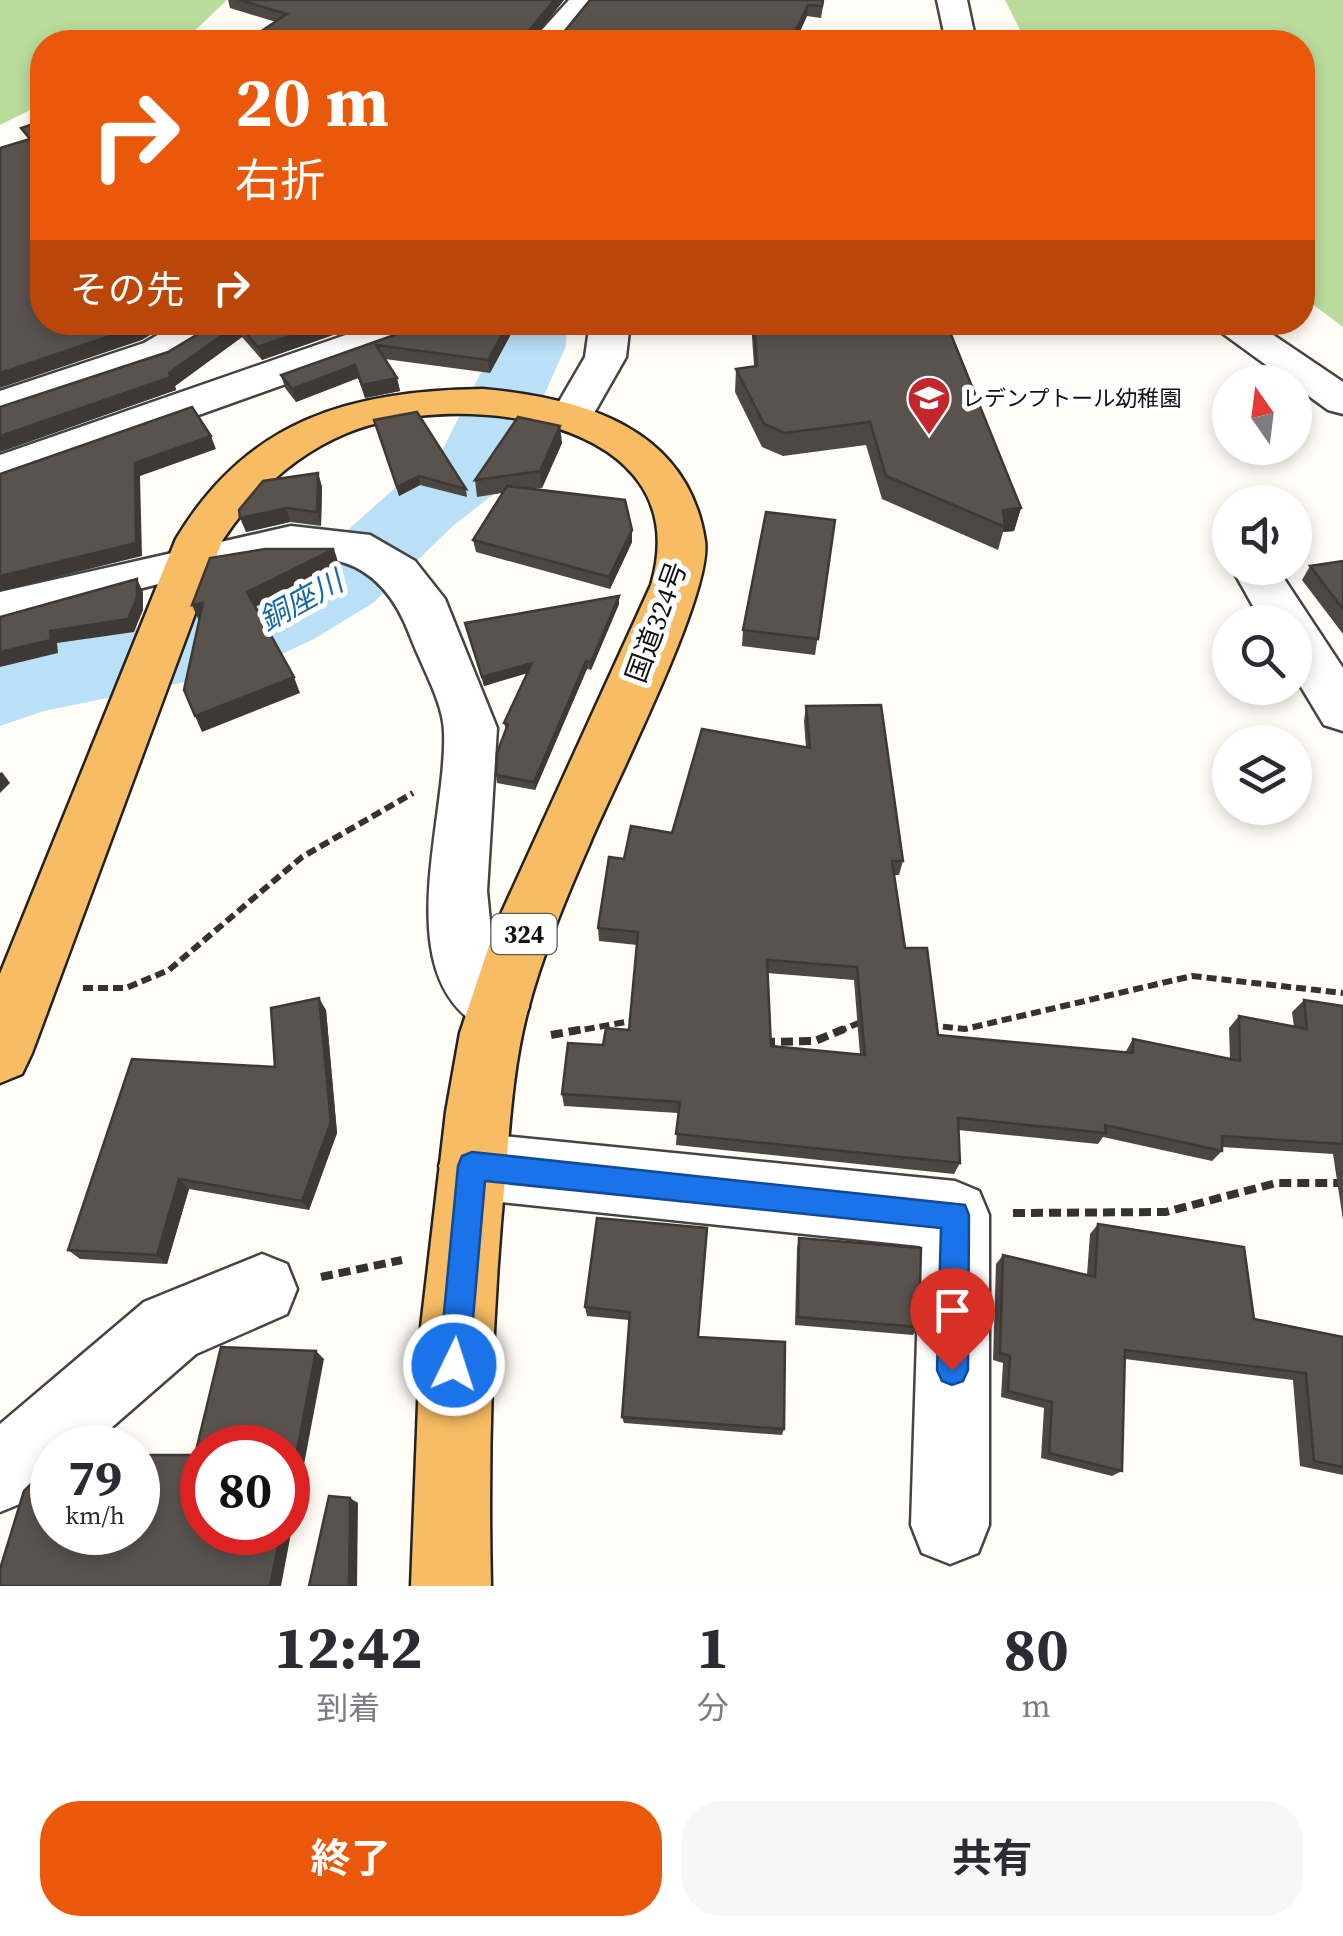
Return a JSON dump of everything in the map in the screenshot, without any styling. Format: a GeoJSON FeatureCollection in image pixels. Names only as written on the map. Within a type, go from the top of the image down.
{"type":"FeatureCollection","features":[{"type":"Feature","properties":{"kind":"highway","name":"国道324号"},"geometry":{"type":"LineString","coordinates":[[0,1053],[190,562],[220,505],[250,473],[297,438],[374,410],[495,404],[574,412],[604,427],[646,463],[675,511],[684,546],[663,616],[520,941],[492,1029],[462,1248],[449,1443],[450,1586]]}},
{"type":"Feature","properties":{"kind":"street"},"geometry":{"type":"LineString","coordinates":[[557,30],[585,0]]}},
{"type":"Feature","properties":{"kind":"street"},"geometry":{"type":"LineString","coordinates":[[952,0],[958,30]]}},
{"type":"Feature","properties":{"kind":"street"},"geometry":{"type":"LineString","coordinates":[[0,405],[158,352],[187,335]]}},
{"type":"Feature","properties":{"kind":"street"},"geometry":{"type":"LineString","coordinates":[[0,470],[386,335]]}},
{"type":"Feature","properties":{"kind":"street"},"geometry":{"type":"LineString","coordinates":[[574,412],[601,367],[613,335]]}},
{"type":"Feature","properties":{"kind":"street"},"geometry":{"type":"LineString","coordinates":[[1246,335],[1343,401]]}},
{"type":"Feature","properties":{"kind":"street"},"geometry":{"type":"LineString","coordinates":[[0,610],[190,562],[291,542],[376,560],[420,599],[471,728],[458,891],[464,974],[492,1029]]}},
{"type":"Feature","properties":{"kind":"street"},"geometry":{"type":"LineString","coordinates":[[1312,662],[1343,712]]}},
{"type":"Feature","properties":{"kind":"street"},"geometry":{"type":"LineString","coordinates":[[472,1166],[955,1215],[950,1525]]}},
{"type":"Feature","properties":{"kind":"street"},"geometry":{"type":"LineString","coordinates":[[0,1474],[170,1328],[262,1289]]}},
{"type":"Feature","properties":{"kind":"path"},"geometry":{"type":"LineString","coordinates":[[25,989],[126,988],[169,970],[302,857],[412,792],[461,844]]}},
{"type":"Feature","properties":{"kind":"path"},"geometry":{"type":"LineString","coordinates":[[909,1022],[965,1029],[1192,976],[1343,993]]}},
{"type":"Feature","properties":{"kind":"path"},"geometry":{"type":"LineString","coordinates":[[746,1038],[816,1041],[872,1018]]}},
{"type":"Feature","properties":{"kind":"path"},"geometry":{"type":"LineString","coordinates":[[492,1029],[654,1022]]}},
{"type":"Feature","properties":{"kind":"path"},"geometry":{"type":"LineString","coordinates":[[955,1215],[1166,1212],[1276,1183],[1343,1182]]}},
{"type":"Feature","properties":{"kind":"path"},"geometry":{"type":"LineString","coordinates":[[262,1289],[462,1248]]}},
{"type":"Feature","properties":{"kind":"green space"},"geometry":{"type":"Polygon","coordinates":[[[0,0],[227,0],[196,30],[30,30],[30,110],[0,125],[0,0]]]}},
{"type":"Feature","properties":{"kind":"green space"},"geometry":{"type":"Polygon","coordinates":[[[1005,0],[1343,0],[1343,327],[1315,306],[1315,30],[1020,30],[1005,0]]]}},
{"type":"Feature","properties":{"kind":"building"},"geometry":{"type":"Polygon","coordinates":[[[239,0],[554,0],[529,30],[263,30],[287,14],[239,0]]]}},
{"type":"Feature","properties":{"kind":"building"},"geometry":{"type":"Polygon","coordinates":[[[590,0],[823,0],[822,6],[808,5],[796,30],[566,30],[590,0]]]}},
{"type":"Feature","properties":{"kind":"building"},"geometry":{"type":"Polygon","coordinates":[[[30,125],[30,139],[21,128],[30,125]]]}},
{"type":"Feature","properties":{"kind":"building"},"geometry":{"type":"Polygon","coordinates":[[[30,139],[30,335],[113,335],[0,373],[0,148],[30,139]]]}},
{"type":"Feature","properties":{"kind":"building"},"geometry":{"type":"Polygon","coordinates":[[[196,335],[223,335],[169,373],[171,377],[0,436],[0,407],[168,352],[196,335]]]}},
{"type":"Feature","properties":{"kind":"building"},"geometry":{"type":"Polygon","coordinates":[[[248,335],[293,335],[258,347],[248,335]]]}},
{"type":"Feature","properties":{"kind":"building"},"geometry":{"type":"Polygon","coordinates":[[[394,335],[502,335],[488,360],[376,345],[397,378],[362,385],[355,365],[292,389],[281,375],[394,335]]]}},
{"type":"Feature","properties":{"kind":"building"},"geometry":{"type":"Polygon","coordinates":[[[755,335],[951,335],[1021,508],[1003,510],[1005,527],[886,476],[870,422],[785,433],[764,424],[736,369],[757,366],[755,335]]]}},
{"type":"Feature","properties":{"kind":"building"},"geometry":{"type":"Polygon","coordinates":[[[192,407],[211,436],[135,463],[136,543],[0,576],[0,474],[192,407]]]}},
{"type":"Feature","properties":{"kind":"building"},"geometry":{"type":"Polygon","coordinates":[[[417,412],[466,489],[419,476],[397,487],[374,420],[417,412]]]}},
{"type":"Feature","properties":{"kind":"building"},"geometry":{"type":"Polygon","coordinates":[[[518,417],[560,426],[540,471],[475,480],[518,417]]]}},
{"type":"Feature","properties":{"kind":"building"},"geometry":{"type":"Polygon","coordinates":[[[318,473],[317,512],[286,508],[240,518],[239,510],[263,481],[318,473]]]}},
{"type":"Feature","properties":{"kind":"building"},"geometry":{"type":"Polygon","coordinates":[[[507,486],[625,500],[632,530],[609,577],[473,540],[507,486]]]}},
{"type":"Feature","properties":{"kind":"building"},"geometry":{"type":"Polygon","coordinates":[[[766,512],[835,520],[818,639],[743,630],[766,512]]]}},
{"type":"Feature","properties":{"kind":"building"},"geometry":{"type":"Polygon","coordinates":[[[265,549],[334,549],[247,592],[294,677],[195,716],[184,690],[203,603],[192,605],[210,558],[265,549]]]}},
{"type":"Feature","properties":{"kind":"building"},"geometry":{"type":"Polygon","coordinates":[[[1343,561],[1343,609],[1312,569],[1343,561]]]}},
{"type":"Feature","properties":{"kind":"building"},"geometry":{"type":"Polygon","coordinates":[[[137,579],[137,598],[128,619],[50,631],[51,640],[0,652],[0,617],[137,579]]]}},
{"type":"Feature","properties":{"kind":"building"},"geometry":{"type":"Polygon","coordinates":[[[619,596],[534,782],[496,775],[497,753],[508,724],[504,723],[532,663],[482,677],[465,623],[619,596]]]}},
{"type":"Feature","properties":{"kind":"building"},"geometry":{"type":"Polygon","coordinates":[[[881,705],[903,861],[892,861],[905,948],[927,948],[938,1035],[1133,1053],[1133,1039],[1240,1061],[1239,1016],[1307,1029],[1304,1000],[1343,1006],[1343,1144],[1222,1136],[1222,1151],[1105,1125],[1106,1133],[958,1118],[960,1163],[676,1134],[680,1102],[562,1094],[568,1043],[603,1045],[606,1028],[629,1030],[638,932],[598,928],[609,857],[624,859],[631,826],[672,833],[702,729],[810,748],[806,706],[881,705]],[[767,960],[771,1046],[865,1055],[857,967],[767,960]]]}},
{"type":"Feature","properties":{"kind":"building"},"geometry":{"type":"Polygon","coordinates":[[[319,998],[331,1122],[302,1201],[179,1179],[157,1255],[68,1250],[132,1059],[275,1067],[271,1008],[319,998]]]}},
{"type":"Feature","properties":{"kind":"building"},"geometry":{"type":"Polygon","coordinates":[[[597,1218],[707,1228],[698,1337],[785,1342],[784,1429],[622,1417],[630,1312],[585,1307],[597,1218]]]}},
{"type":"Feature","properties":{"kind":"building"},"geometry":{"type":"Polygon","coordinates":[[[1098,1224],[1244,1247],[1254,1319],[1343,1337],[1343,1467],[1314,1461],[1306,1373],[1125,1350],[1122,1471],[1049,1453],[1052,1402],[1008,1391],[1010,1356],[1000,1353],[1003,1255],[1095,1277],[1098,1224]]]}},
{"type":"Feature","properties":{"kind":"building"},"geometry":{"type":"Polygon","coordinates":[[[799,1238],[921,1248],[919,1327],[798,1317],[799,1238]]]}},
{"type":"Feature","properties":{"kind":"building"},"geometry":{"type":"Polygon","coordinates":[[[221,1347],[316,1351],[302,1425],[202,1425],[221,1347]]]}},
{"type":"Feature","properties":{"kind":"building"},"geometry":{"type":"Polygon","coordinates":[[[160,1455],[180,1455],[180,1555],[276,1555],[270,1586],[0,1586],[0,1569],[24,1491],[30,1485],[30,1555],[160,1555],[160,1455]]]}},
{"type":"Feature","properties":{"kind":"building"},"geometry":{"type":"Polygon","coordinates":[[[329,1496],[350,1498],[349,1586],[309,1586],[329,1496]]]}},
{"type":"Feature","properties":{"kind":"waterway","name":"銅座川"},"geometry":{"type":"LineString","coordinates":[[0,691],[32,679],[217,646],[283,617],[343,582],[425,506],[475,469],[487,433],[530,346],[531,335]]}},
{"type":"Feature","properties":{"kind":"place","name":"レデンプトール幼稚園"},"geometry":{"type":"Point","coordinates":[929,436]}},
{"type":"Feature","properties":{"kind":"route"},"geometry":{"type":"LineString","coordinates":[[454,1365],[472,1166],[955,1215],[952,1370]]}}]}
